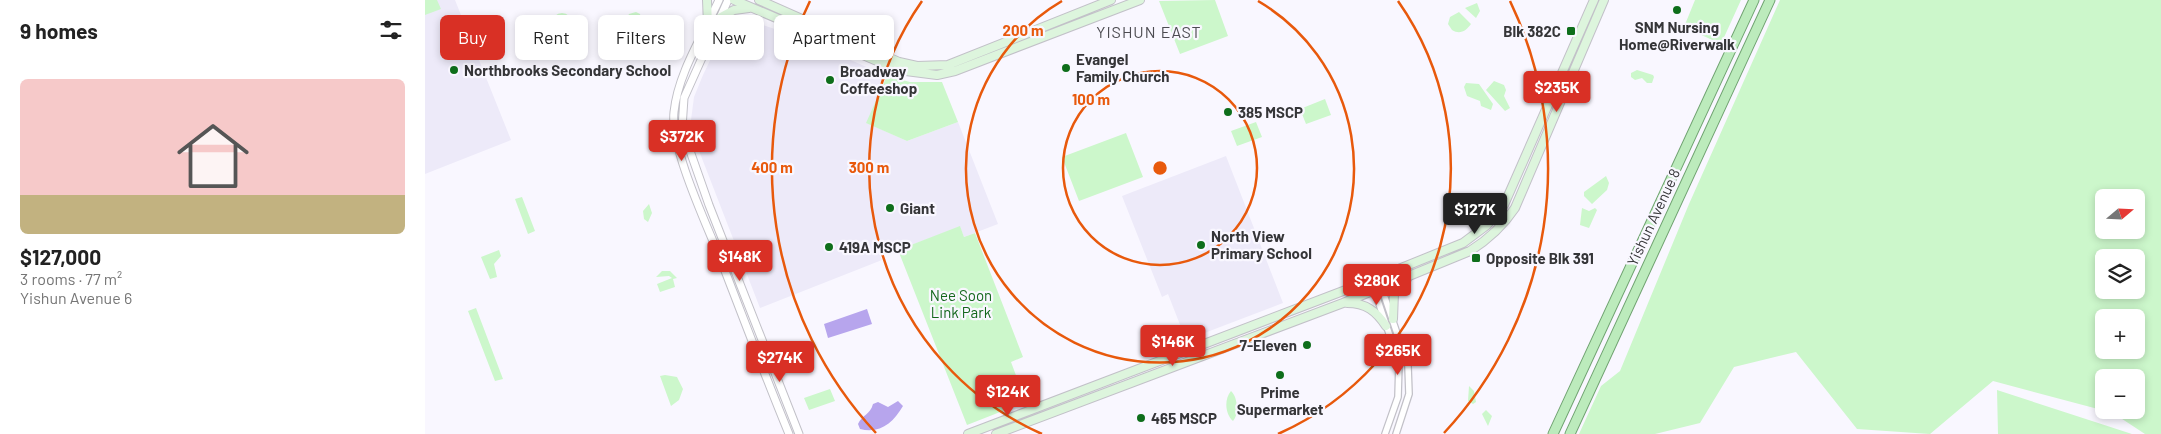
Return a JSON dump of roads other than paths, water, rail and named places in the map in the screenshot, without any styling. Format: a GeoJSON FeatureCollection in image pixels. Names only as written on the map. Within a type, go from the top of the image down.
{"type":"FeatureCollection","features":[{"type":"Feature","properties":{"kind":"main road"},"geometry":{"type":"LineString","coordinates":[[707,0],[708,15]]}},
{"type":"Feature","properties":{"kind":"main road"},"geometry":{"type":"LineString","coordinates":[[734,0],[897,70],[937,75],[955,71],[1066,23],[1111,0]]}},
{"type":"Feature","properties":{"kind":"main road"},"geometry":{"type":"LineString","coordinates":[[759,0],[879,55],[917,66],[948,65],[1066,23],[1140,0]]}},
{"type":"Feature","properties":{"kind":"main road"},"geometry":{"type":"LineString","coordinates":[[968,434],[987,429],[1374,279],[1463,242],[1478,233],[1495,218],[1504,204],[1595,0]]}},
{"type":"Feature","properties":{"kind":"main road"},"geometry":{"type":"LineString","coordinates":[[995,434],[1343,303],[1470,251],[1502,226],[1515,208],[1604,0]]}},
{"type":"Feature","properties":{"kind":"main road","name":"Yishun Avenue 8"},"geometry":{"type":"LineString","coordinates":[[1553,434],[1754,0]]}},
{"type":"Feature","properties":{"kind":"main road","name":"Yishun Avenue 8"},"geometry":{"type":"LineString","coordinates":[[1570,434],[1770,0]]}},
{"type":"Feature","properties":{"kind":"main road"},"geometry":{"type":"LineString","coordinates":[[725,15],[734,10],[751,7]]}},
{"type":"Feature","properties":{"kind":"main road"},"geometry":{"type":"LineString","coordinates":[[1561,76],[1570,80]]}},
{"type":"Feature","properties":{"kind":"main road"},"geometry":{"type":"LineString","coordinates":[[1393,319],[1395,293],[1399,286],[1413,274]]}},
{"type":"Feature","properties":{"kind":"main road"},"geometry":{"type":"LineString","coordinates":[[1343,303],[1358,303],[1372,309],[1387,326]]}},
{"type":"Feature","properties":{"kind":"main road"},"geometry":{"type":"LineString","coordinates":[[1056,401],[1063,405],[1081,402]]}},
{"type":"Feature","properties":{"kind":"main road"},"geometry":{"type":"LineString","coordinates":[[1014,434],[1029,421]]}},
{"type":"Feature","properties":{"kind":"street"},"geometry":{"type":"LineString","coordinates":[[712,15],[719,0]]}},
{"type":"Feature","properties":{"kind":"street"},"geometry":{"type":"LineString","coordinates":[[722,15],[728,0]]}},
{"type":"Feature","properties":{"kind":"street"},"geometry":{"type":"LineString","coordinates":[[694,53],[676,97],[673,127],[677,144],[700,209],[789,434]]}},
{"type":"Feature","properties":{"kind":"street"},"geometry":{"type":"LineString","coordinates":[[700,60],[684,98],[682,128],[709,205],[799,434]]}},
{"type":"Feature","properties":{"kind":"street"},"geometry":{"type":"LineString","coordinates":[[1374,279],[1393,319],[1408,366],[1409,380],[1406,409],[1396,434]]}},
{"type":"Feature","properties":{"kind":"street"},"geometry":{"type":"LineString","coordinates":[[1378,288],[1387,326],[1399,363],[1400,381],[1398,397],[1385,434]]}},
{"type":"Feature","properties":{"kind":"street"},"geometry":{"type":"LineString","coordinates":[[987,429],[995,434]]}},
{"type":"Feature","properties":{"kind":"place","name":"SNM Nursing Home@Riverwalk"},"geometry":{"type":"Point","coordinates":[1677,10]}},
{"type":"Feature","properties":{"kind":"place","name":"Blk 382C"},"geometry":{"type":"Point","coordinates":[1571,31]}},
{"type":"Feature","properties":{"kind":"place","name":"Evangel Family Church"},"geometry":{"type":"Point","coordinates":[1066,68]}},
{"type":"Feature","properties":{"kind":"place","name":"Northbrooks Secondary School"},"geometry":{"type":"Point","coordinates":[454,70]}},
{"type":"Feature","properties":{"kind":"place","name":"Broadway Coffeeshop"},"geometry":{"type":"Point","coordinates":[830,80]}},
{"type":"Feature","properties":{"kind":"place","name":"385 MSCP"},"geometry":{"type":"Point","coordinates":[1228,112]}},
{"type":"Feature","properties":{"kind":"place","name":"Giant"},"geometry":{"type":"Point","coordinates":[890,208]}},
{"type":"Feature","properties":{"kind":"place","name":"North View Primary School"},"geometry":{"type":"Point","coordinates":[1201,245]}},
{"type":"Feature","properties":{"kind":"place","name":"419A MSCP"},"geometry":{"type":"Point","coordinates":[829,247]}},
{"type":"Feature","properties":{"kind":"place","name":"Opposite Blk 391"},"geometry":{"type":"Point","coordinates":[1476,258]}},
{"type":"Feature","properties":{"kind":"place","name":"7-Eleven"},"geometry":{"type":"Point","coordinates":[1307,345]}},
{"type":"Feature","properties":{"kind":"place","name":"Prime Supermarket"},"geometry":{"type":"Point","coordinates":[1280,375]}},
{"type":"Feature","properties":{"kind":"place","name":"465 MSCP"},"geometry":{"type":"Point","coordinates":[1141,418]}},
{"type":"Feature","properties":{"kind":"district","name":"YISHUN EAST"},"geometry":{"type":"Point","coordinates":[1149,31]}},
{"type":"Feature","properties":{"kind":"park label","name":"Nee Soon Link Park"},"geometry":{"type":"Point","coordinates":[961,304]}}]}
